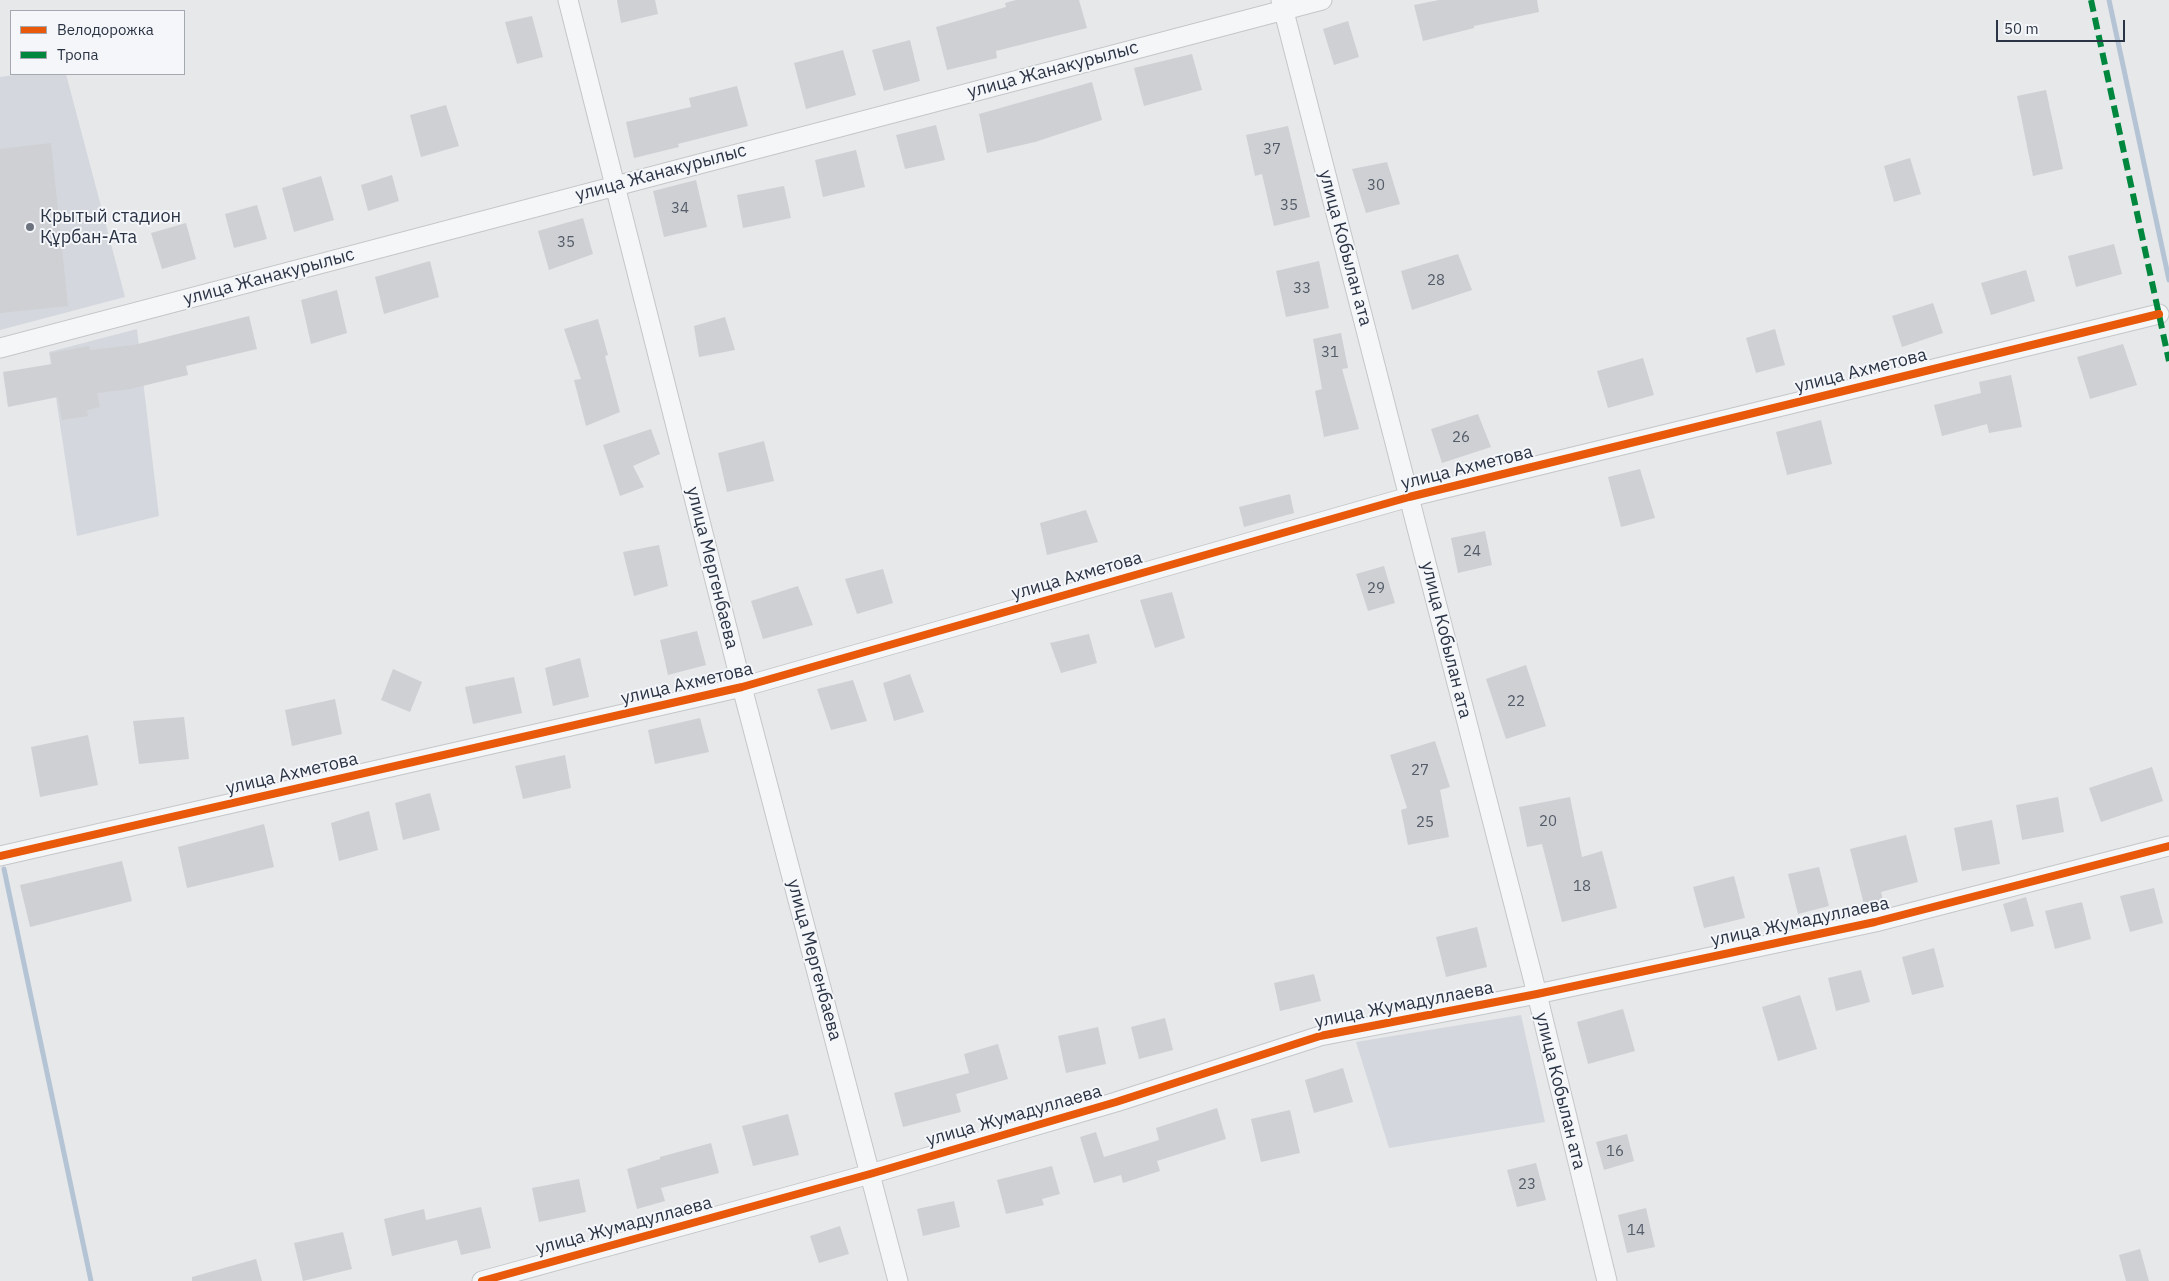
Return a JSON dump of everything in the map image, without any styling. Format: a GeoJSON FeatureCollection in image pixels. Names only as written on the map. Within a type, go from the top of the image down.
{"type":"FeatureCollection","features":[{"type":"Feature","properties":{"kind":"street","name":"улица Мергенбаева"},"geometry":{"type":"LineString","coordinates":[[568,0],[742,687],[898,1281]]}},
{"type":"Feature","properties":{"kind":"street","name":"улица Жанакурылыс"},"geometry":{"type":"LineString","coordinates":[[0,348],[614,186],[1282,5],[1322,0]]}},
{"type":"Feature","properties":{"kind":"street","name":"улица Кобылан ата"},"geometry":{"type":"LineString","coordinates":[[1282,5],[1536,994],[1607,1281]]}},
{"type":"Feature","properties":{"kind":"street","name":"улица Ахметова"},"geometry":{"type":"LineString","coordinates":[[0,856],[742,687],[1409,497],[2159,314]]}},
{"type":"Feature","properties":{"kind":"street","name":"улица Жумадуллаева"},"geometry":{"type":"LineString","coordinates":[[482,1281],[870,1174],[1116,1102],[1320,1036],[1536,994],[1875,922],[2169,846]]}},
{"type":"Feature","properties":{"kind":"shaded area"},"geometry":{"type":"Polygon","coordinates":[[[14,75],[66,75],[125,297],[0,330],[0,77],[14,75]]]}},
{"type":"Feature","properties":{"kind":"shaded area"},"geometry":{"type":"Polygon","coordinates":[[[137,329],[159,516],[77,536],[49,352],[137,329]]]}},
{"type":"Feature","properties":{"kind":"shaded area"},"geometry":{"type":"Polygon","coordinates":[[[1521,1015],[1545,1122],[1389,1148],[1356,1042],[1521,1015]]]}},
{"type":"Feature","properties":{"kind":"building"},"geometry":{"type":"Polygon","coordinates":[[[617,0],[655,0],[658,14],[621,23],[617,0]]]}},
{"type":"Feature","properties":{"kind":"building"},"geometry":{"type":"Polygon","coordinates":[[[1016,0],[1079,0],[1087,28],[996,51],[997,58],[947,70],[936,27],[1006,7],[1005,3],[1016,0]]]}},
{"type":"Feature","properties":{"kind":"building"},"geometry":{"type":"Polygon","coordinates":[[[1439,0],[1537,0],[1539,12],[1474,26],[1474,28],[1423,41],[1414,5],[1439,0]]]}},
{"type":"Feature","properties":{"kind":"building"},"geometry":{"type":"Polygon","coordinates":[[[532,16],[543,57],[517,64],[505,22],[532,16]]]}},
{"type":"Feature","properties":{"kind":"building"},"geometry":{"type":"Polygon","coordinates":[[[1348,21],[1359,57],[1334,65],[1323,29],[1348,21]]]}},
{"type":"Feature","properties":{"kind":"building"},"geometry":{"type":"Polygon","coordinates":[[[910,40],[920,81],[884,91],[872,50],[910,40]]]}},
{"type":"Feature","properties":{"kind":"building"},"geometry":{"type":"Polygon","coordinates":[[[843,50],[856,95],[806,109],[794,63],[843,50]]]}},
{"type":"Feature","properties":{"kind":"building"},"geometry":{"type":"Polygon","coordinates":[[[1192,54],[1202,90],[1144,106],[1134,68],[1192,54]]]}},
{"type":"Feature","properties":{"kind":"building"},"geometry":{"type":"Polygon","coordinates":[[[1092,82],[1102,120],[1035,142],[987,153],[979,114],[1092,82]]]}},
{"type":"Feature","properties":{"kind":"building"},"geometry":{"type":"Polygon","coordinates":[[[737,86],[748,126],[678,144],[679,147],[634,158],[626,122],[691,107],[689,98],[737,86]]]}},
{"type":"Feature","properties":{"kind":"building"},"geometry":{"type":"Polygon","coordinates":[[[2046,90],[2063,169],[2033,176],[2017,96],[2046,90]]]}},
{"type":"Feature","properties":{"kind":"building"},"geometry":{"type":"Polygon","coordinates":[[[446,105],[459,146],[421,157],[410,115],[446,105]]]}},
{"type":"Feature","properties":{"kind":"building"},"geometry":{"type":"Polygon","coordinates":[[[936,125],[945,160],[905,169],[896,135],[936,125]]]}},
{"type":"Feature","properties":{"kind":"building"},"geometry":{"type":"Polygon","coordinates":[[[1288,126],[1310,217],[1274,226],[1262,174],[1255,176],[1246,135],[1288,126]]]}},
{"type":"Feature","properties":{"kind":"building","name":"Крытый стадион Құрбан-Ата"},"geometry":{"type":"Polygon","coordinates":[[[51,143],[68,306],[0,313],[0,149],[51,143]]]}},
{"type":"Feature","properties":{"kind":"building"},"geometry":{"type":"Polygon","coordinates":[[[856,150],[865,187],[823,197],[815,160],[856,150]]]}},
{"type":"Feature","properties":{"kind":"building"},"geometry":{"type":"Polygon","coordinates":[[[1910,158],[1921,194],[1894,202],[1884,166],[1910,158]]]}},
{"type":"Feature","properties":{"kind":"building"},"geometry":{"type":"Polygon","coordinates":[[[1387,162],[1400,204],[1366,213],[1352,169],[1387,162]]]}},
{"type":"Feature","properties":{"kind":"building"},"geometry":{"type":"Polygon","coordinates":[[[392,175],[399,201],[368,211],[361,185],[392,175]]]}},
{"type":"Feature","properties":{"kind":"building"},"geometry":{"type":"Polygon","coordinates":[[[321,176],[334,220],[294,232],[282,188],[321,176]]]}},
{"type":"Feature","properties":{"kind":"building"},"geometry":{"type":"Polygon","coordinates":[[[696,180],[707,227],[664,237],[653,191],[696,180]]]}},
{"type":"Feature","properties":{"kind":"building"},"geometry":{"type":"Polygon","coordinates":[[[784,186],[791,218],[743,228],[737,195],[784,186]]]}},
{"type":"Feature","properties":{"kind":"building"},"geometry":{"type":"Polygon","coordinates":[[[257,205],[267,239],[234,248],[225,214],[257,205]]]}},
{"type":"Feature","properties":{"kind":"building"},"geometry":{"type":"Polygon","coordinates":[[[583,218],[593,254],[549,270],[538,231],[583,218]]]}},
{"type":"Feature","properties":{"kind":"building"},"geometry":{"type":"Polygon","coordinates":[[[186,223],[196,259],[162,269],[151,233],[186,223]]]}},
{"type":"Feature","properties":{"kind":"building"},"geometry":{"type":"Polygon","coordinates":[[[2114,244],[2122,274],[2076,287],[2068,256],[2114,244]]]}},
{"type":"Feature","properties":{"kind":"building"},"geometry":{"type":"Polygon","coordinates":[[[1458,254],[1472,290],[1412,310],[1401,271],[1458,254]]]}},
{"type":"Feature","properties":{"kind":"building"},"geometry":{"type":"Polygon","coordinates":[[[430,261],[439,297],[384,314],[375,277],[430,261]]]}},
{"type":"Feature","properties":{"kind":"building"},"geometry":{"type":"Polygon","coordinates":[[[1319,261],[1329,308],[1286,317],[1276,271],[1319,261]]]}},
{"type":"Feature","properties":{"kind":"building"},"geometry":{"type":"Polygon","coordinates":[[[2026,270],[2035,301],[1991,315],[1981,283],[2026,270]]]}},
{"type":"Feature","properties":{"kind":"building"},"geometry":{"type":"Polygon","coordinates":[[[337,290],[347,333],[311,344],[301,300],[337,290]]]}},
{"type":"Feature","properties":{"kind":"building"},"geometry":{"type":"Polygon","coordinates":[[[1933,303],[1943,333],[1902,347],[1892,316],[1933,303]]]}},
{"type":"Feature","properties":{"kind":"building"},"geometry":{"type":"Polygon","coordinates":[[[249,316],[257,349],[186,366],[188,375],[130,389],[97,393],[100,407],[87,410],[88,416],[62,420],[58,397],[8,407],[3,372],[52,364],[50,353],[89,346],[90,350],[134,345],[249,316]]]}},
{"type":"Feature","properties":{"kind":"building"},"geometry":{"type":"Polygon","coordinates":[[[725,317],[735,350],[699,357],[694,326],[725,317]]]}},
{"type":"Feature","properties":{"kind":"building"},"geometry":{"type":"Polygon","coordinates":[[[598,319],[608,355],[605,356],[620,412],[586,426],[574,380],[581,379],[564,329],[598,319]]]}},
{"type":"Feature","properties":{"kind":"building"},"geometry":{"type":"Polygon","coordinates":[[[1775,329],[1785,365],[1756,373],[1746,338],[1775,329]]]}},
{"type":"Feature","properties":{"kind":"building"},"geometry":{"type":"Polygon","coordinates":[[[1341,333],[1348,368],[1342,369],[1359,429],[1324,437],[1315,391],[1322,389],[1313,339],[1341,333]]]}},
{"type":"Feature","properties":{"kind":"building"},"geometry":{"type":"Polygon","coordinates":[[[2123,344],[2137,385],[2090,399],[2077,357],[2123,344]]]}},
{"type":"Feature","properties":{"kind":"building"},"geometry":{"type":"Polygon","coordinates":[[[1643,358],[1654,395],[1608,408],[1597,371],[1643,358]]]}},
{"type":"Feature","properties":{"kind":"building"},"geometry":{"type":"Polygon","coordinates":[[[2011,375],[2022,427],[1989,433],[1987,424],[1942,436],[1934,405],[1981,393],[1979,382],[2011,375]]]}},
{"type":"Feature","properties":{"kind":"building"},"geometry":{"type":"Polygon","coordinates":[[[1478,414],[1491,447],[1442,463],[1431,429],[1478,414]]]}},
{"type":"Feature","properties":{"kind":"building"},"geometry":{"type":"Polygon","coordinates":[[[1821,420],[1832,464],[1787,475],[1776,432],[1821,420]]]}},
{"type":"Feature","properties":{"kind":"building"},"geometry":{"type":"Polygon","coordinates":[[[651,429],[660,454],[633,466],[644,487],[620,496],[603,445],[651,429]]]}},
{"type":"Feature","properties":{"kind":"building"},"geometry":{"type":"Polygon","coordinates":[[[764,441],[774,481],[727,492],[718,453],[764,441]]]}},
{"type":"Feature","properties":{"kind":"building"},"geometry":{"type":"Polygon","coordinates":[[[1640,469],[1655,518],[1621,527],[1608,477],[1640,469]]]}},
{"type":"Feature","properties":{"kind":"building"},"geometry":{"type":"Polygon","coordinates":[[[1290,494],[1294,513],[1244,527],[1239,507],[1290,494]]]}},
{"type":"Feature","properties":{"kind":"building"},"geometry":{"type":"Polygon","coordinates":[[[1086,510],[1098,542],[1047,555],[1040,523],[1086,510]]]}},
{"type":"Feature","properties":{"kind":"building"},"geometry":{"type":"Polygon","coordinates":[[[1485,531],[1492,565],[1458,573],[1451,538],[1485,531]]]}},
{"type":"Feature","properties":{"kind":"building"},"geometry":{"type":"Polygon","coordinates":[[[659,545],[668,586],[634,596],[623,552],[659,545]]]}},
{"type":"Feature","properties":{"kind":"building"},"geometry":{"type":"Polygon","coordinates":[[[1384,566],[1395,603],[1368,611],[1356,574],[1384,566]]]}},
{"type":"Feature","properties":{"kind":"building"},"geometry":{"type":"Polygon","coordinates":[[[883,569],[893,603],[857,614],[845,579],[883,569]]]}},
{"type":"Feature","properties":{"kind":"building"},"geometry":{"type":"Polygon","coordinates":[[[798,586],[813,625],[763,639],[751,601],[798,586]]]}},
{"type":"Feature","properties":{"kind":"building"},"geometry":{"type":"Polygon","coordinates":[[[1172,592],[1185,638],[1155,648],[1140,600],[1172,592]]]}},
{"type":"Feature","properties":{"kind":"building"},"geometry":{"type":"Polygon","coordinates":[[[697,631],[706,665],[668,675],[660,640],[697,631]]]}},
{"type":"Feature","properties":{"kind":"building"},"geometry":{"type":"Polygon","coordinates":[[[1089,634],[1097,663],[1061,673],[1050,643],[1089,634]]]}},
{"type":"Feature","properties":{"kind":"building"},"geometry":{"type":"Polygon","coordinates":[[[580,658],[589,697],[553,706],[545,668],[580,658]]]}},
{"type":"Feature","properties":{"kind":"building"},"geometry":{"type":"Polygon","coordinates":[[[1526,665],[1546,726],[1506,739],[1486,679],[1526,665]]]}},
{"type":"Feature","properties":{"kind":"building"},"geometry":{"type":"Polygon","coordinates":[[[393,669],[422,682],[410,712],[381,700],[393,669]]]}},
{"type":"Feature","properties":{"kind":"building"},"geometry":{"type":"Polygon","coordinates":[[[910,674],[924,712],[894,721],[883,683],[910,674]]]}},
{"type":"Feature","properties":{"kind":"building"},"geometry":{"type":"Polygon","coordinates":[[[514,677],[522,713],[473,724],[465,687],[514,677]]]}},
{"type":"Feature","properties":{"kind":"building"},"geometry":{"type":"Polygon","coordinates":[[[853,680],[867,721],[831,730],[817,689],[853,680]]]}},
{"type":"Feature","properties":{"kind":"building"},"geometry":{"type":"Polygon","coordinates":[[[335,699],[342,734],[292,746],[285,710],[335,699]]]}},
{"type":"Feature","properties":{"kind":"building"},"geometry":{"type":"Polygon","coordinates":[[[184,717],[189,759],[139,764],[133,721],[184,717]]]}},
{"type":"Feature","properties":{"kind":"building"},"geometry":{"type":"Polygon","coordinates":[[[700,718],[709,752],[655,764],[648,730],[700,718]]]}},
{"type":"Feature","properties":{"kind":"building"},"geometry":{"type":"Polygon","coordinates":[[[88,735],[98,785],[40,797],[31,747],[88,735]]]}},
{"type":"Feature","properties":{"kind":"building"},"geometry":{"type":"Polygon","coordinates":[[[1435,741],[1450,787],[1440,790],[1449,837],[1408,845],[1401,810],[1407,808],[1390,755],[1435,741]]]}},
{"type":"Feature","properties":{"kind":"building"},"geometry":{"type":"Polygon","coordinates":[[[565,755],[571,788],[523,799],[515,766],[565,755]]]}},
{"type":"Feature","properties":{"kind":"building"},"geometry":{"type":"Polygon","coordinates":[[[2152,767],[2163,801],[2101,822],[2089,788],[2152,767]]]}},
{"type":"Feature","properties":{"kind":"building"},"geometry":{"type":"Polygon","coordinates":[[[430,793],[440,830],[403,840],[395,803],[430,793]]]}},
{"type":"Feature","properties":{"kind":"building"},"geometry":{"type":"Polygon","coordinates":[[[1570,797],[1582,857],[1602,851],[1617,908],[1562,922],[1542,844],[1527,847],[1519,807],[1570,797]]]}},
{"type":"Feature","properties":{"kind":"building"},"geometry":{"type":"Polygon","coordinates":[[[2058,797],[2064,832],[2022,840],[2016,805],[2058,797]]]}},
{"type":"Feature","properties":{"kind":"building"},"geometry":{"type":"Polygon","coordinates":[[[369,811],[378,850],[339,861],[331,823],[369,811]]]}},
{"type":"Feature","properties":{"kind":"building"},"geometry":{"type":"Polygon","coordinates":[[[1992,820],[2000,864],[1962,871],[1954,828],[1992,820]]]}},
{"type":"Feature","properties":{"kind":"building"},"geometry":{"type":"Polygon","coordinates":[[[264,824],[274,867],[187,888],[178,847],[264,824]]]}},
{"type":"Feature","properties":{"kind":"building"},"geometry":{"type":"Polygon","coordinates":[[[1906,835],[1918,882],[1881,892],[1884,904],[1865,909],[1850,849],[1906,835]]]}},
{"type":"Feature","properties":{"kind":"building"},"geometry":{"type":"Polygon","coordinates":[[[122,861],[132,901],[30,927],[20,885],[122,861]]]}},
{"type":"Feature","properties":{"kind":"building"},"geometry":{"type":"Polygon","coordinates":[[[1819,867],[1829,906],[1798,914],[1788,874],[1819,867]]]}},
{"type":"Feature","properties":{"kind":"building"},"geometry":{"type":"Polygon","coordinates":[[[1734,876],[1745,918],[1704,928],[1693,887],[1734,876]]]}},
{"type":"Feature","properties":{"kind":"building"},"geometry":{"type":"Polygon","coordinates":[[[2154,888],[2163,923],[2130,932],[2120,896],[2154,888]]]}},
{"type":"Feature","properties":{"kind":"building"},"geometry":{"type":"Polygon","coordinates":[[[2026,897],[2034,926],[2011,932],[2003,904],[2026,897]]]}},
{"type":"Feature","properties":{"kind":"building"},"geometry":{"type":"Polygon","coordinates":[[[2082,902],[2091,939],[2055,949],[2045,911],[2082,902]]]}},
{"type":"Feature","properties":{"kind":"building"},"geometry":{"type":"Polygon","coordinates":[[[1477,927],[1487,967],[1446,977],[1436,937],[1477,927]]]}},
{"type":"Feature","properties":{"kind":"building"},"geometry":{"type":"Polygon","coordinates":[[[1934,948],[1944,987],[1912,995],[1902,957],[1934,948]]]}},
{"type":"Feature","properties":{"kind":"building"},"geometry":{"type":"Polygon","coordinates":[[[1861,970],[1870,1002],[1836,1011],[1828,978],[1861,970]]]}},
{"type":"Feature","properties":{"kind":"building"},"geometry":{"type":"Polygon","coordinates":[[[1314,974],[1321,1001],[1280,1011],[1274,983],[1314,974]]]}},
{"type":"Feature","properties":{"kind":"building"},"geometry":{"type":"Polygon","coordinates":[[[1800,995],[1817,1049],[1778,1061],[1762,1007],[1800,995]]]}},
{"type":"Feature","properties":{"kind":"building"},"geometry":{"type":"Polygon","coordinates":[[[1623,1009],[1635,1051],[1588,1064],[1577,1022],[1623,1009]]]}},
{"type":"Feature","properties":{"kind":"building"},"geometry":{"type":"Polygon","coordinates":[[[1165,1018],[1173,1050],[1139,1059],[1131,1027],[1165,1018]]]}},
{"type":"Feature","properties":{"kind":"building"},"geometry":{"type":"Polygon","coordinates":[[[1098,1027],[1106,1064],[1066,1073],[1058,1036],[1098,1027]]]}},
{"type":"Feature","properties":{"kind":"building"},"geometry":{"type":"Polygon","coordinates":[[[998,1044],[1008,1079],[956,1094],[961,1112],[903,1127],[894,1093],[969,1073],[964,1054],[998,1044]]]}},
{"type":"Feature","properties":{"kind":"building"},"geometry":{"type":"Polygon","coordinates":[[[1343,1068],[1353,1102],[1314,1113],[1305,1080],[1343,1068]]]}},
{"type":"Feature","properties":{"kind":"building"},"geometry":{"type":"Polygon","coordinates":[[[1217,1108],[1226,1139],[1157,1161],[1160,1171],[1123,1183],[1121,1175],[1094,1183],[1080,1137],[1096,1132],[1104,1157],[1159,1140],[1156,1128],[1217,1108]]]}},
{"type":"Feature","properties":{"kind":"building"},"geometry":{"type":"Polygon","coordinates":[[[1290,1110],[1300,1153],[1261,1162],[1251,1119],[1290,1110]]]}},
{"type":"Feature","properties":{"kind":"building"},"geometry":{"type":"Polygon","coordinates":[[[788,1114],[799,1155],[753,1166],[742,1126],[788,1114]]]}},
{"type":"Feature","properties":{"kind":"building"},"geometry":{"type":"Polygon","coordinates":[[[1627,1134],[1634,1161],[1604,1170],[1596,1142],[1627,1134]]]}},
{"type":"Feature","properties":{"kind":"building"},"geometry":{"type":"Polygon","coordinates":[[[711,1143],[719,1173],[661,1188],[665,1201],[637,1209],[627,1169],[660,1159],[660,1157],[711,1143]]]}},
{"type":"Feature","properties":{"kind":"building"},"geometry":{"type":"Polygon","coordinates":[[[1536,1163],[1546,1200],[1517,1207],[1507,1170],[1536,1163]]]}},
{"type":"Feature","properties":{"kind":"building"},"geometry":{"type":"Polygon","coordinates":[[[1052,1166],[1060,1194],[1042,1199],[1044,1205],[1006,1214],[997,1180],[1052,1166]]]}},
{"type":"Feature","properties":{"kind":"building"},"geometry":{"type":"Polygon","coordinates":[[[579,1179],[586,1212],[539,1222],[532,1188],[579,1179]]]}},
{"type":"Feature","properties":{"kind":"building"},"geometry":{"type":"Polygon","coordinates":[[[954,1201],[960,1227],[923,1236],[917,1209],[954,1201]]]}},
{"type":"Feature","properties":{"kind":"building"},"geometry":{"type":"Polygon","coordinates":[[[481,1207],[491,1248],[461,1255],[457,1240],[392,1256],[384,1219],[424,1209],[426,1220],[481,1207]]]}},
{"type":"Feature","properties":{"kind":"building"},"geometry":{"type":"Polygon","coordinates":[[[1646,1208],[1655,1247],[1627,1253],[1618,1215],[1646,1208]]]}},
{"type":"Feature","properties":{"kind":"building"},"geometry":{"type":"Polygon","coordinates":[[[840,1226],[849,1254],[819,1263],[810,1236],[840,1226]]]}},
{"type":"Feature","properties":{"kind":"building"},"geometry":{"type":"Polygon","coordinates":[[[343,1232],[352,1269],[303,1281],[294,1243],[343,1232]]]}},
{"type":"Feature","properties":{"kind":"building"},"geometry":{"type":"Polygon","coordinates":[[[2140,1249],[2149,1281],[2126,1281],[2119,1255],[2140,1249]]]}},
{"type":"Feature","properties":{"kind":"building"},"geometry":{"type":"Polygon","coordinates":[[[256,1259],[262,1281],[192,1281],[192,1277],[256,1259]]]}},
{"type":"Feature","properties":{"kind":"waterway"},"geometry":{"type":"LineString","coordinates":[[2109,0],[2169,280]]}},
{"type":"Feature","properties":{"kind":"waterway"},"geometry":{"type":"LineString","coordinates":[[4,869],[91,1281]]}},
{"type":"Feature","properties":{"kind":"marked path"},"geometry":{"type":"LineString","coordinates":[[2091,0],[2169,361]]}},
{"type":"Feature","properties":{"kind":"cycle path"},"geometry":{"type":"LineString","coordinates":[[0,856],[742,687],[1409,497],[2159,314]]}},
{"type":"Feature","properties":{"kind":"cycle path"},"geometry":{"type":"LineString","coordinates":[[482,1281],[870,1174],[1116,1102],[1320,1036],[1537,994],[1875,922],[2169,846]]}},
{"type":"Feature","properties":{"kind":"place","name":"Крытый стадион Құрбан-Ата"},"geometry":{"type":"Point","coordinates":[30,227]}}]}
